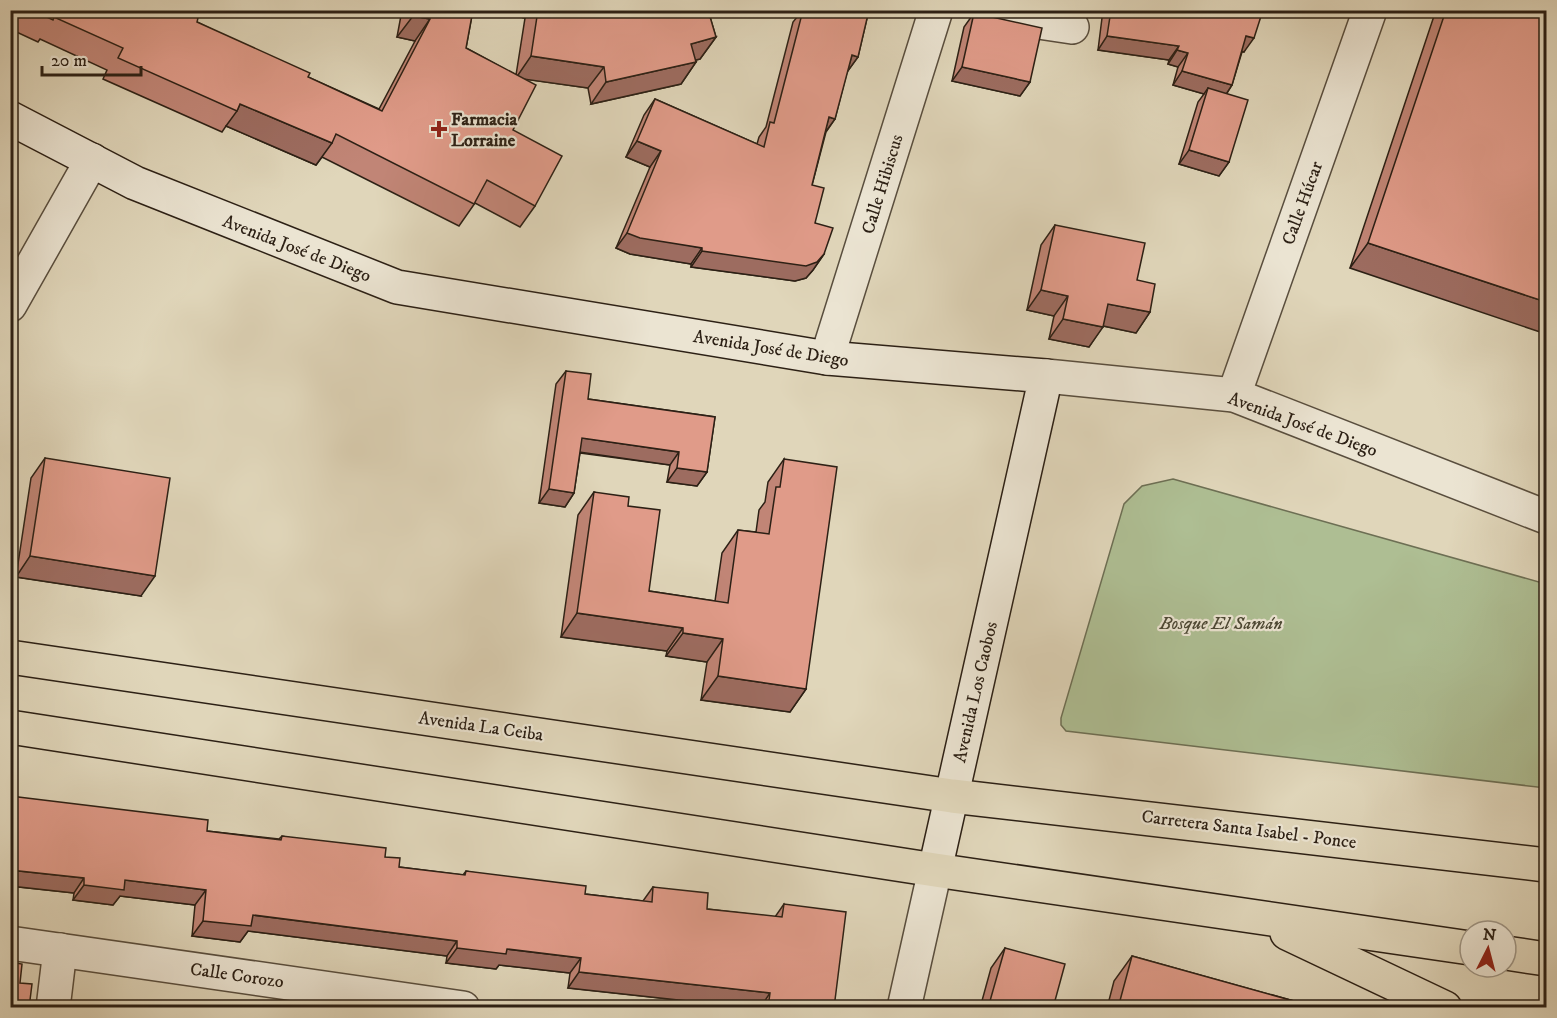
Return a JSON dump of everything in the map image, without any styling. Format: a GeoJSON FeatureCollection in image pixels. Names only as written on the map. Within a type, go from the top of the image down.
{"type":"FeatureCollection","features":[{"type":"Feature","properties":{"kind":"highway","name":"Avenida La Ceiba"},"geometry":{"type":"LineString","coordinates":[[10,657],[952,795]]}},
{"type":"Feature","properties":{"kind":"highway"},"geometry":{"type":"LineString","coordinates":[[10,727],[935,870],[1458,946]]}},
{"type":"Feature","properties":{"kind":"highway","name":"Carretera Santa Isabel - Ponce"},"geometry":{"type":"LineString","coordinates":[[952,795],[1546,863]]}},
{"type":"Feature","properties":{"kind":"highway"},"geometry":{"type":"LineString","coordinates":[[1253,917],[1445,1008]]}},
{"type":"Feature","properties":{"kind":"highway"},"geometry":{"type":"LineString","coordinates":[[1518,955],[1546,959]]}},
{"type":"Feature","properties":{"kind":"street","name":"Calle Hibiscus"},"geometry":{"type":"LineString","coordinates":[[827,358],[936,10]]}},
{"type":"Feature","properties":{"kind":"street"},"geometry":{"type":"LineString","coordinates":[[999,10],[1025,21],[1072,27]]}},
{"type":"Feature","properties":{"kind":"street","name":"Calle Húcar"},"geometry":{"type":"LineString","coordinates":[[1233,395],[1370,10]]}},
{"type":"Feature","properties":{"kind":"street","name":"Avenida José de Diego"},"geometry":{"type":"LineString","coordinates":[[10,118],[135,183],[397,287],[827,358],[1046,376],[1233,395],[1546,517]]}},
{"type":"Feature","properties":{"kind":"street"},"geometry":{"type":"LineString","coordinates":[[10,305],[92,160]]}},
{"type":"Feature","properties":{"kind":"street","name":"Avenida Los Caobos"},"geometry":{"type":"LineString","coordinates":[[904,1008],[1046,376]]}},
{"type":"Feature","properties":{"kind":"street","name":"Calle Corozo"},"geometry":{"type":"LineString","coordinates":[[10,943],[369,1001],[463,1008]]}},
{"type":"Feature","properties":{"kind":"street"},"geometry":{"type":"LineString","coordinates":[[53,1008],[60,950]]}},
{"type":"Feature","properties":{"kind":"green space","name":"Bosque El Samán"},"geometry":{"type":"Polygon","coordinates":[[[1173,479],[1546,584],[1546,788],[1066,731],[1061,725],[1061,718],[1124,504],[1142,486],[1173,479]]]}},
{"type":"Feature","properties":{"kind":"building"},"geometry":{"type":"Polygon","coordinates":[[[32,10],[182,10],[198,18],[197,22],[310,73],[308,77],[382,111],[430,19],[413,16],[414,10],[473,10],[466,48],[536,85],[513,130],[562,156],[535,206],[487,180],[474,204],[336,134],[332,143],[240,104],[237,111],[118,58],[123,48],[54,17],[53,20],[32,10]]]}},
{"type":"Feature","properties":{"kind":"building"},"geometry":{"type":"Polygon","coordinates":[[[538,10],[708,10],[716,37],[691,44],[696,62],[606,82],[604,67],[531,56],[538,10]]]}},
{"type":"Feature","properties":{"kind":"building"},"geometry":{"type":"Polygon","coordinates":[[[803,10],[869,10],[858,57],[852,55],[835,119],[829,117],[812,185],[824,188],[815,223],[833,228],[824,254],[817,262],[806,266],[702,251],[702,248],[640,238],[627,233],[661,151],[637,141],[655,99],[764,147],[770,122],[774,123],[803,10]]]}},
{"type":"Feature","properties":{"kind":"building"},"geometry":{"type":"Polygon","coordinates":[[[1111,10],[1263,10],[1254,38],[1246,36],[1232,85],[1182,71],[1188,53],[1177,50],[1179,46],[1107,36],[1111,10]]]}},
{"type":"Feature","properties":{"kind":"building"},"geometry":{"type":"Polygon","coordinates":[[[1446,10],[1546,10],[1546,302],[1368,243],[1446,10]]]}},
{"type":"Feature","properties":{"kind":"building"},"geometry":{"type":"Polygon","coordinates":[[[974,13],[1042,28],[1030,82],[962,67],[974,13]]]}},
{"type":"Feature","properties":{"kind":"building"},"geometry":{"type":"Polygon","coordinates":[[[1208,88],[1248,100],[1229,162],[1189,150],[1208,88]]]}},
{"type":"Feature","properties":{"kind":"building"},"geometry":{"type":"Polygon","coordinates":[[[1055,225],[1145,243],[1137,280],[1155,284],[1150,312],[1108,304],[1103,327],[1063,319],[1068,296],[1041,290],[1055,225]]]}},
{"type":"Feature","properties":{"kind":"building"},"geometry":{"type":"Polygon","coordinates":[[[566,371],[591,374],[588,399],[715,417],[707,472],[677,468],[679,452],[582,438],[574,493],[549,489],[566,371]]]}},
{"type":"Feature","properties":{"kind":"building"},"geometry":{"type":"Polygon","coordinates":[[[45,458],[170,478],[155,576],[30,556],[45,458]]]}},
{"type":"Feature","properties":{"kind":"building"},"geometry":{"type":"Polygon","coordinates":[[[784,459],[837,467],[806,689],[718,676],[723,639],[683,633],[683,628],[577,613],[594,492],[629,497],[628,506],[660,510],[649,591],[728,603],[738,530],[769,534],[776,487],[780,487],[784,459]]]}},
{"type":"Feature","properties":{"kind":"building"},"geometry":{"type":"Polygon","coordinates":[[[10,796],[208,820],[207,831],[281,840],[282,836],[386,848],[385,857],[400,858],[399,867],[465,875],[466,871],[586,886],[585,894],[652,902],[653,887],[708,893],[707,909],[782,917],[784,904],[846,912],[834,1008],[768,1008],[770,993],[579,972],[581,958],[507,949],[506,954],[457,948],[457,941],[253,915],[251,926],[203,921],[206,890],[125,880],[124,890],[84,885],[84,878],[10,870],[10,796]]]}},
{"type":"Feature","properties":{"kind":"building"},"geometry":{"type":"Polygon","coordinates":[[[1005,948],[1065,964],[1053,1008],[988,1008],[1005,948]]]}},
{"type":"Feature","properties":{"kind":"building"},"geometry":{"type":"Polygon","coordinates":[[[1132,956],[1319,1008],[1118,1008],[1132,956]]]}},
{"type":"Feature","properties":{"kind":"building"},"geometry":{"type":"Polygon","coordinates":[[[10,962],[22,964],[20,983],[32,984],[29,1008],[10,1008],[10,962]]]}},
{"type":"Feature","properties":{"kind":"building"},"geometry":{"type":"Polygon","coordinates":[[[115,1003],[149,1008],[114,1008],[115,1003]]]}},
{"type":"Feature","properties":{"kind":"building"},"geometry":{"type":"Polygon","coordinates":[[[288,1003],[316,1006],[316,1008],[287,1008],[288,1003]]]}},
{"type":"Feature","properties":{"kind":"place","name":"Farmacia Lorraine"},"geometry":{"type":"Point","coordinates":[439,129]}}]}
